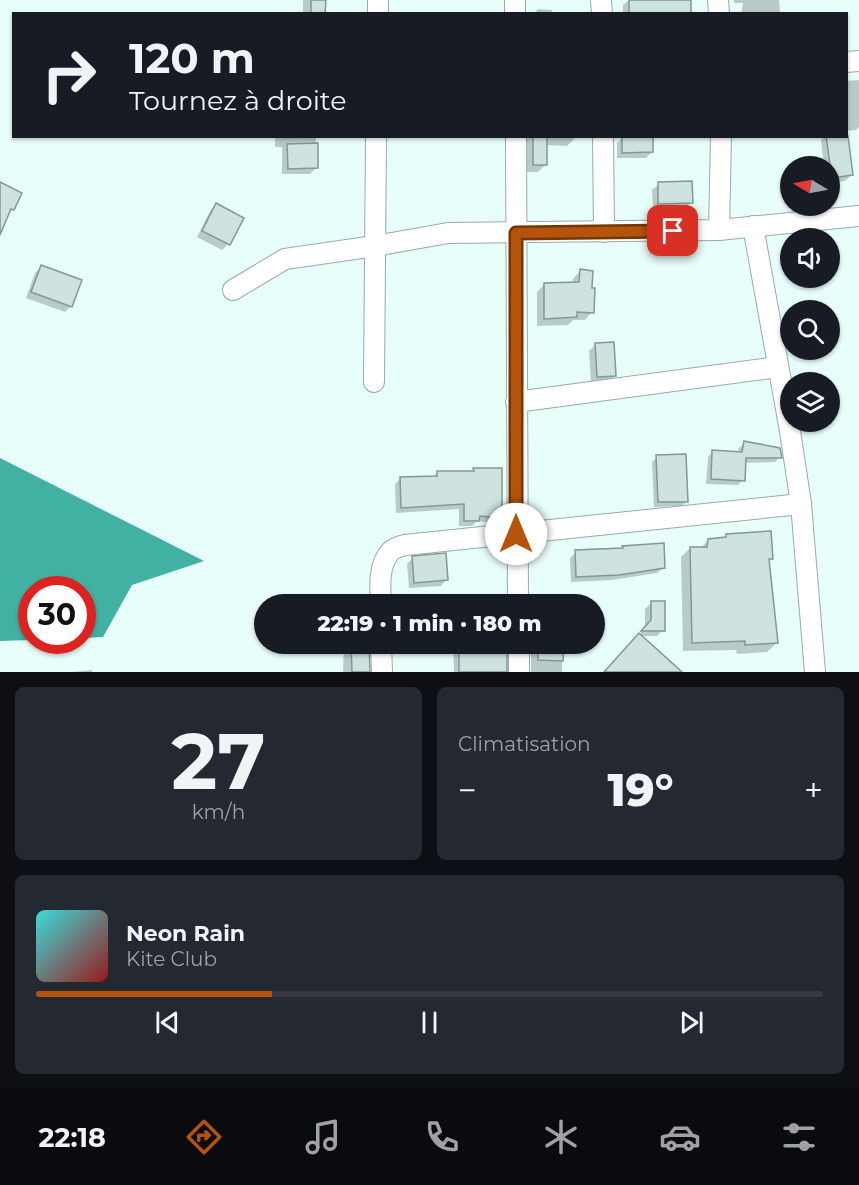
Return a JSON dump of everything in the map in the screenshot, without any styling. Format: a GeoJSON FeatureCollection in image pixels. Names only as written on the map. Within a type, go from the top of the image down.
{"type":"FeatureCollection","features":[{"type":"Feature","properties":{"kind":"street"},"geometry":{"type":"LineString","coordinates":[[374,382],[376,138]]}},
{"type":"Feature","properties":{"kind":"street"},"geometry":{"type":"LineString","coordinates":[[516,138],[518,594]]}},
{"type":"Feature","properties":{"kind":"street"},"geometry":{"type":"LineString","coordinates":[[603,138],[604,232]]}},
{"type":"Feature","properties":{"kind":"street"},"geometry":{"type":"LineString","coordinates":[[719,230],[721,138]]}},
{"type":"Feature","properties":{"kind":"street"},"geometry":{"type":"LineString","coordinates":[[233,290],[285,259],[448,233],[719,230],[859,216]]}},
{"type":"Feature","properties":{"kind":"street"},"geometry":{"type":"LineString","coordinates":[[753,226],[801,504],[815,672]]}},
{"type":"Feature","properties":{"kind":"street"},"geometry":{"type":"LineString","coordinates":[[516,402],[778,367]]}},
{"type":"Feature","properties":{"kind":"street"},"geometry":{"type":"LineString","coordinates":[[381,594],[380,576],[391,551],[405,545],[801,504]]}},
{"type":"Feature","properties":{"kind":"street"},"geometry":{"type":"LineString","coordinates":[[381,654],[382,672]]}},
{"type":"Feature","properties":{"kind":"street"},"geometry":{"type":"LineString","coordinates":[[519,654],[519,672]]}},
{"type":"Feature","properties":{"kind":"shaded area"},"geometry":{"type":"Polygon","coordinates":[[[0,458],[204,561],[132,585],[103,637],[96,637],[96,576],[18,576],[18,640],[0,641],[0,458]]]}},
{"type":"Feature","properties":{"kind":"building"},"geometry":{"type":"Polygon","coordinates":[[[311,0],[326,0],[325,12],[311,12],[311,0]]]}},
{"type":"Feature","properties":{"kind":"building"},"geometry":{"type":"Polygon","coordinates":[[[629,0],[691,0],[691,12],[629,12],[629,0]]]}},
{"type":"Feature","properties":{"kind":"building"},"geometry":{"type":"Polygon","coordinates":[[[848,136],[853,175],[840,177],[840,156],[829,156],[826,138],[848,138],[848,136]]]}},
{"type":"Feature","properties":{"kind":"building"},"geometry":{"type":"Polygon","coordinates":[[[533,138],[547,138],[547,165],[533,165],[533,138]]]}},
{"type":"Feature","properties":{"kind":"building"},"geometry":{"type":"Polygon","coordinates":[[[622,138],[653,138],[653,152],[622,153],[622,138]]]}},
{"type":"Feature","properties":{"kind":"building"},"geometry":{"type":"Polygon","coordinates":[[[318,143],[318,168],[288,169],[287,144],[318,143]]]}},
{"type":"Feature","properties":{"kind":"building"},"geometry":{"type":"Polygon","coordinates":[[[692,181],[693,203],[658,204],[658,182],[692,181]]]}},
{"type":"Feature","properties":{"kind":"building"},"geometry":{"type":"Polygon","coordinates":[[[0,182],[22,193],[14,210],[11,209],[0,235],[0,182]]]}},
{"type":"Feature","properties":{"kind":"building"},"geometry":{"type":"Polygon","coordinates":[[[216,203],[244,218],[230,245],[202,231],[216,203]]]}},
{"type":"Feature","properties":{"kind":"building"},"geometry":{"type":"Polygon","coordinates":[[[41,265],[82,280],[72,307],[31,292],[41,265]]]}},
{"type":"Feature","properties":{"kind":"building"},"geometry":{"type":"Polygon","coordinates":[[[580,269],[593,271],[594,313],[577,312],[577,317],[544,319],[544,283],[579,282],[580,269]]]}},
{"type":"Feature","properties":{"kind":"building"},"geometry":{"type":"Polygon","coordinates":[[[614,342],[616,376],[597,377],[595,343],[614,342]]]}},
{"type":"Feature","properties":{"kind":"building"},"geometry":{"type":"Polygon","coordinates":[[[744,441],[780,448],[782,458],[746,458],[745,481],[711,479],[712,450],[742,452],[744,441]]]}},
{"type":"Feature","properties":{"kind":"building"},"geometry":{"type":"Polygon","coordinates":[[[686,454],[688,502],[658,502],[656,455],[686,454]]]}},
{"type":"Feature","properties":{"kind":"building"},"geometry":{"type":"Polygon","coordinates":[[[473,468],[502,468],[502,518],[480,516],[479,521],[464,521],[464,504],[401,508],[400,477],[437,476],[437,471],[474,471],[473,468]]]}},
{"type":"Feature","properties":{"kind":"building"},"geometry":{"type":"Polygon","coordinates":[[[771,531],[773,559],[769,559],[778,643],[745,645],[745,641],[692,643],[690,547],[707,547],[708,539],[726,537],[726,534],[771,531]]]}},
{"type":"Feature","properties":{"kind":"building"},"geometry":{"type":"Polygon","coordinates":[[[664,543],[665,568],[619,575],[576,577],[575,550],[664,543]]]}},
{"type":"Feature","properties":{"kind":"building"},"geometry":{"type":"Polygon","coordinates":[[[446,553],[448,580],[414,583],[412,556],[446,553]]]}},
{"type":"Feature","properties":{"kind":"building"},"geometry":{"type":"Polygon","coordinates":[[[651,601],[665,601],[665,631],[641,631],[651,620],[651,601]]]}},
{"type":"Feature","properties":{"kind":"building"},"geometry":{"type":"Polygon","coordinates":[[[639,633],[682,672],[604,672],[639,633]]]}},
{"type":"Feature","properties":{"kind":"building"},"geometry":{"type":"Polygon","coordinates":[[[351,654],[369,654],[370,672],[352,672],[351,654]]]}},
{"type":"Feature","properties":{"kind":"building"},"geometry":{"type":"Polygon","coordinates":[[[459,654],[507,654],[507,672],[459,672],[459,654]]]}},
{"type":"Feature","properties":{"kind":"building"},"geometry":{"type":"Polygon","coordinates":[[[538,654],[563,654],[563,661],[538,660],[538,654]]]}},
{"type":"Feature","properties":{"kind":"route"},"geometry":{"type":"LineString","coordinates":[[516,534],[516,233],[673,231]]}}]}
